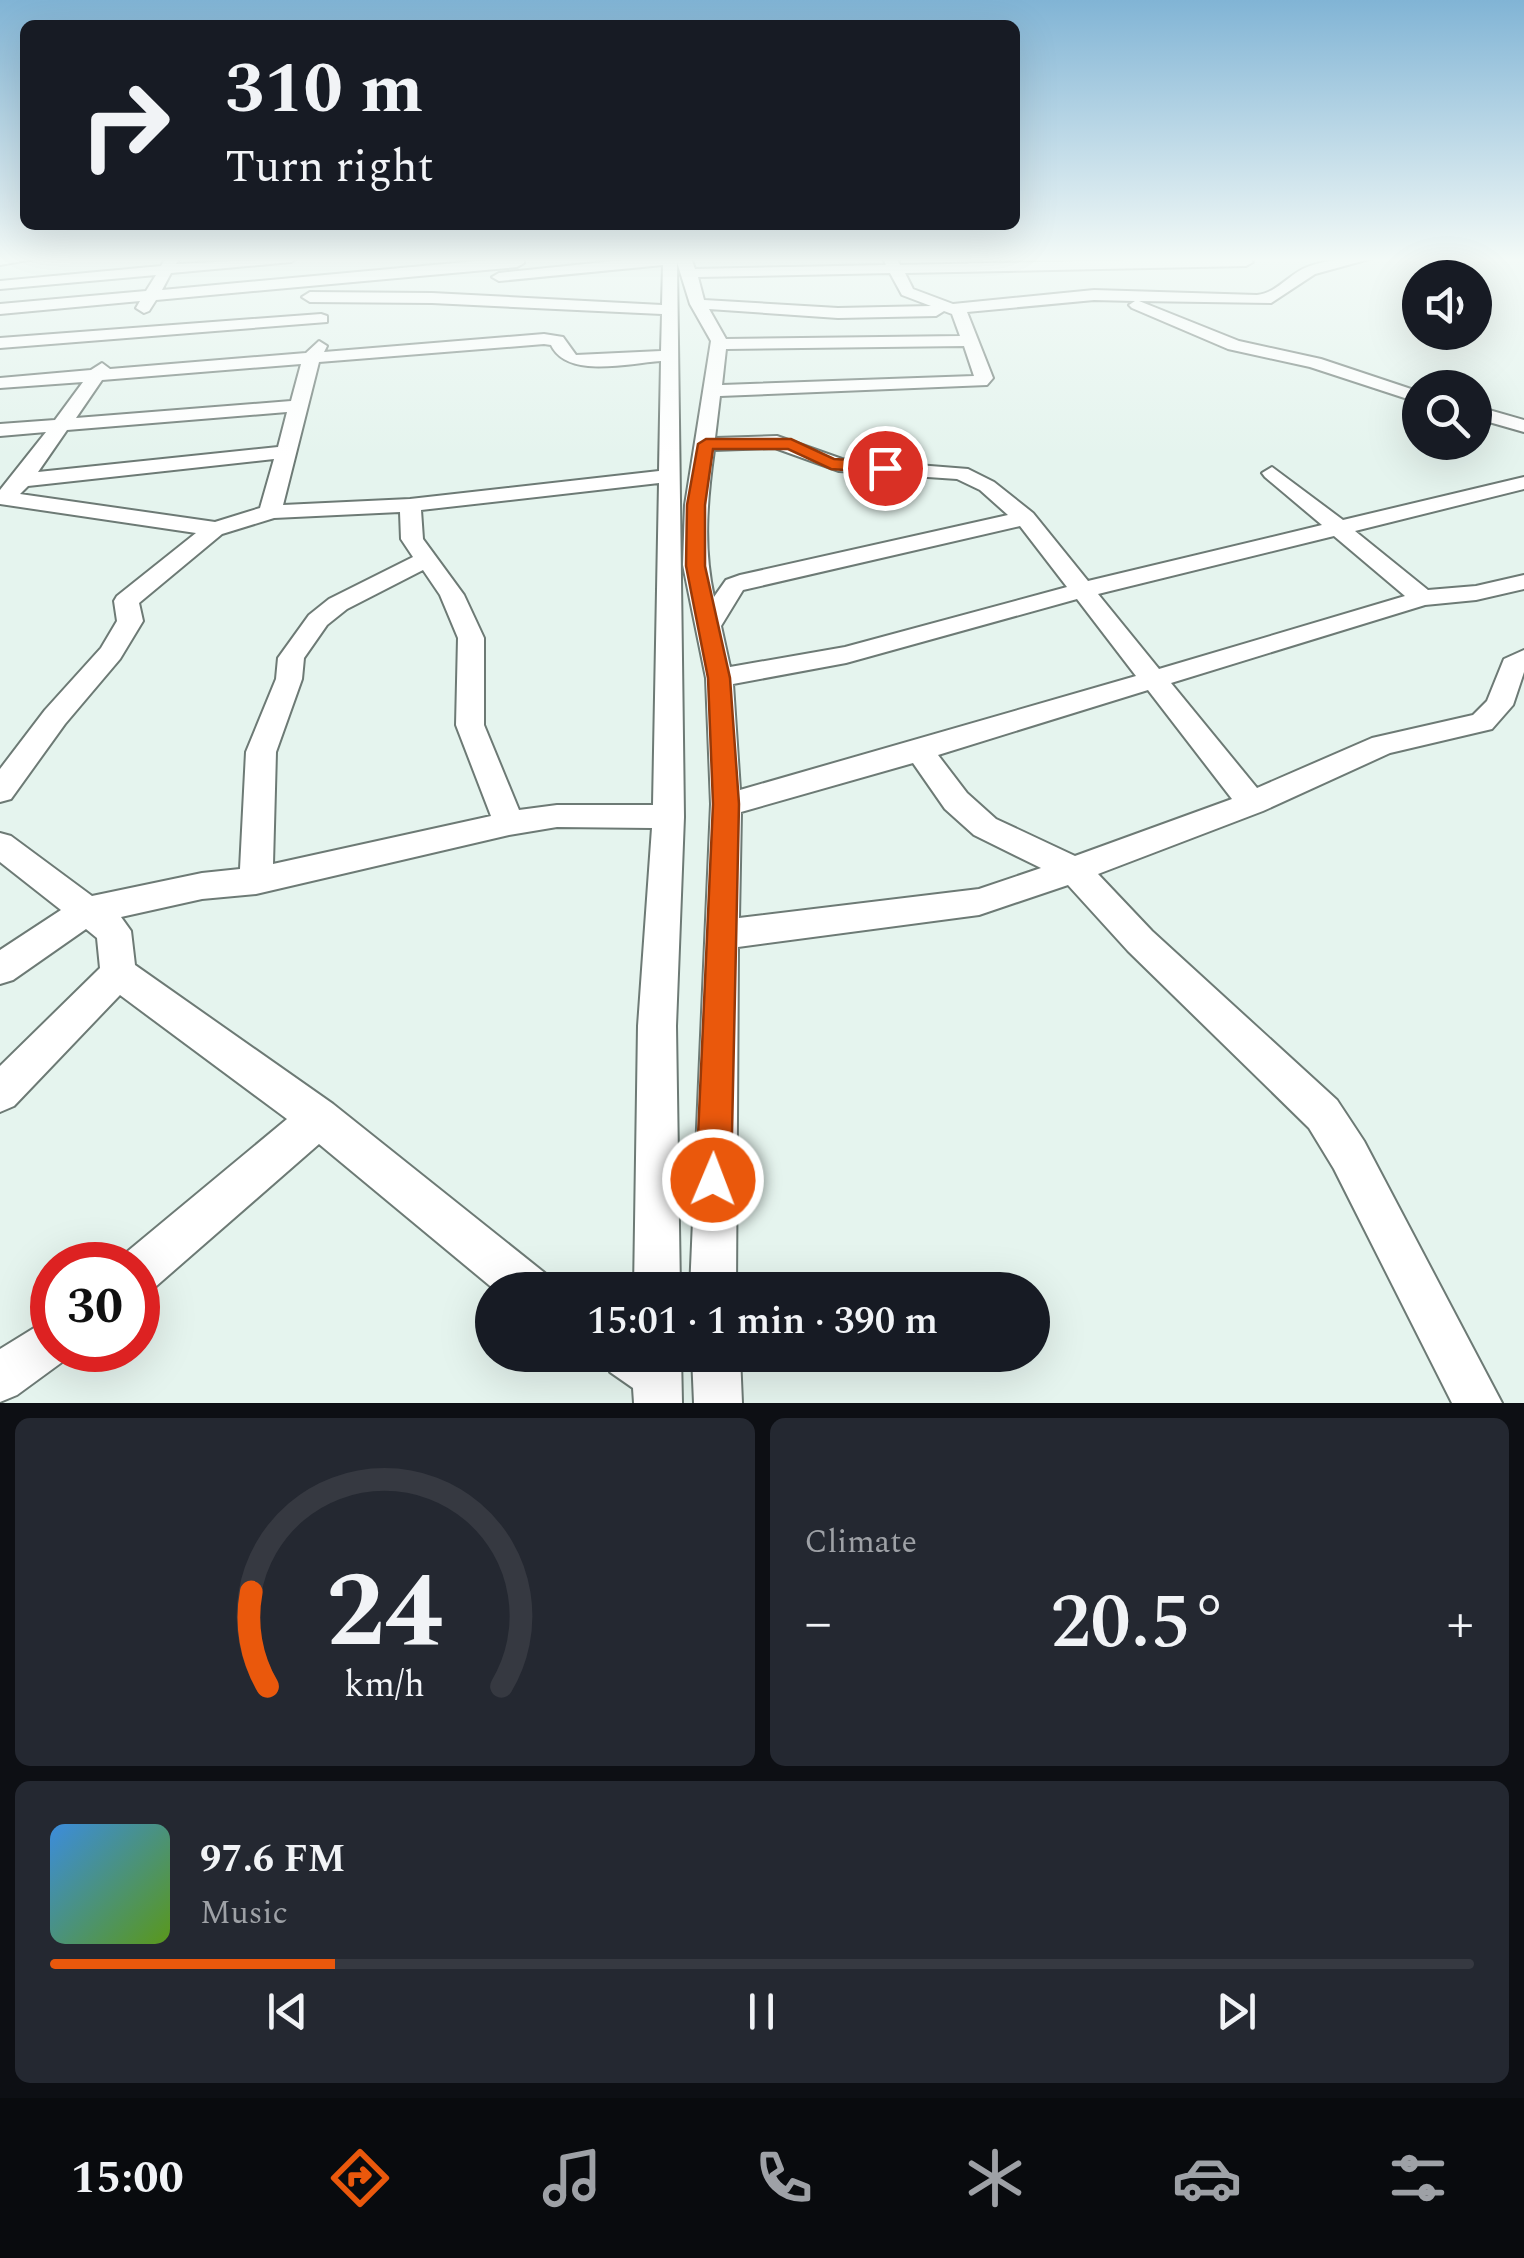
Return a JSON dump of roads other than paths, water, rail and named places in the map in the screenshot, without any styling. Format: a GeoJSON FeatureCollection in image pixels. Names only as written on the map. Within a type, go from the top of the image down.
{"type":"FeatureCollection","features":[{"type":"Feature","properties":{"kind":"street"},"geometry":{"type":"LineString","coordinates":[[3,498],[22,480],[132,323]]}},
{"type":"Feature","properties":{"kind":"street"},"geometry":{"type":"LineString","coordinates":[[0,343],[269,323]]}},
{"type":"Feature","properties":{"kind":"street"},"geometry":{"type":"LineString","coordinates":[[270,512],[311,359],[321,344],[321,323]]}},
{"type":"Feature","properties":{"kind":"street"},"geometry":{"type":"LineString","coordinates":[[657,1272],[658,1026],[668,817],[670,356],[679,323]]}},
{"type":"Feature","properties":{"kind":"street"},"geometry":{"type":"LineString","coordinates":[[699,323],[718,344],[969,341]]}},
{"type":"Feature","properties":{"kind":"street"},"geometry":{"type":"LineString","coordinates":[[711,392],[982,381],[963,323]]}},
{"type":"Feature","properties":{"kind":"street"},"geometry":{"type":"LineString","coordinates":[[1181,323],[1234,346],[1332,368],[1402,392]]}},
{"type":"Feature","properties":{"kind":"street"},"geometry":{"type":"LineString","coordinates":[[0,383],[544,339],[557,341],[564,355],[573,360],[670,356]]}},
{"type":"Feature","properties":{"kind":"street"},"geometry":{"type":"LineString","coordinates":[[713,1272],[726,804],[719,678],[695,566],[696,505],[718,344]]}},
{"type":"Feature","properties":{"kind":"street"},"geometry":{"type":"LineString","coordinates":[[0,430],[299,406]]}},
{"type":"Feature","properties":{"kind":"street"},"geometry":{"type":"LineString","coordinates":[[1492,417],[1524,426]]}},
{"type":"Feature","properties":{"kind":"street"},"geometry":{"type":"LineString","coordinates":[[706,444],[778,442],[839,465],[961,473],[987,486],[1024,518],[1252,803]]}},
{"type":"Feature","properties":{"kind":"street"},"geometry":{"type":"LineString","coordinates":[[22,480],[288,452]]}},
{"type":"Feature","properties":{"kind":"street"},"geometry":{"type":"LineString","coordinates":[[1272,473],[1423,598]]}},
{"type":"Feature","properties":{"kind":"street"},"geometry":{"type":"LineString","coordinates":[[3,498],[214,529],[252,521],[270,512],[410,505],[668,476]]}},
{"type":"Feature","properties":{"kind":"street"},"geometry":{"type":"LineString","coordinates":[[719,678],[846,655],[1079,591],[1524,483]]}},
{"type":"Feature","properties":{"kind":"street"},"geometry":{"type":"LineString","coordinates":[[410,505],[412,539],[452,595],[471,638],[470,725],[509,823]]}},
{"type":"Feature","properties":{"kind":"street"},"geometry":{"type":"LineString","coordinates":[[706,628],[734,585],[748,580],[1024,518]]}},
{"type":"Feature","properties":{"kind":"street"},"geometry":{"type":"LineString","coordinates":[[0,790],[111,653],[130,621],[126,602],[214,529]]}},
{"type":"Feature","properties":{"kind":"street"},"geometry":{"type":"LineString","coordinates":[[256,881],[261,752],[285,690],[291,658],[318,620],[338,604],[426,560]]}},
{"type":"Feature","properties":{"kind":"street"},"geometry":{"type":"LineString","coordinates":[[726,804],[1423,598],[1476,593],[1524,582]]}},
{"type":"Feature","properties":{"kind":"street"},"geometry":{"type":"LineString","coordinates":[[721,934],[851,922],[979,902],[1074,870],[1252,803],[1382,745],[1482,722],[1499,705],[1513,666],[1524,658]]}},
{"type":"Feature","properties":{"kind":"street"},"geometry":{"type":"LineString","coordinates":[[919,750],[956,801],[984,827],[1074,870],[1140,941],[1323,1114],[1349,1155],[1478,1403]]}},
{"type":"Feature","properties":{"kind":"street"},"geometry":{"type":"LineString","coordinates":[[0,969],[86,911],[202,886],[256,881],[509,823],[557,816],[668,817]]}},
{"type":"Feature","properties":{"kind":"street"},"geometry":{"type":"LineString","coordinates":[[0,845],[114,931],[118,974],[320,1118],[508,1272]]}},
{"type":"Feature","properties":{"kind":"street"},"geometry":{"type":"LineString","coordinates":[[0,1093],[118,974]]}},
{"type":"Feature","properties":{"kind":"street"},"geometry":{"type":"LineString","coordinates":[[160,1253],[320,1118]]}},
{"type":"Feature","properties":{"kind":"street"},"geometry":{"type":"LineString","coordinates":[[0,1378],[30,1356]]}},
{"type":"Feature","properties":{"kind":"street"},"geometry":{"type":"LineString","coordinates":[[717,1372],[718,1403]]}}]}
